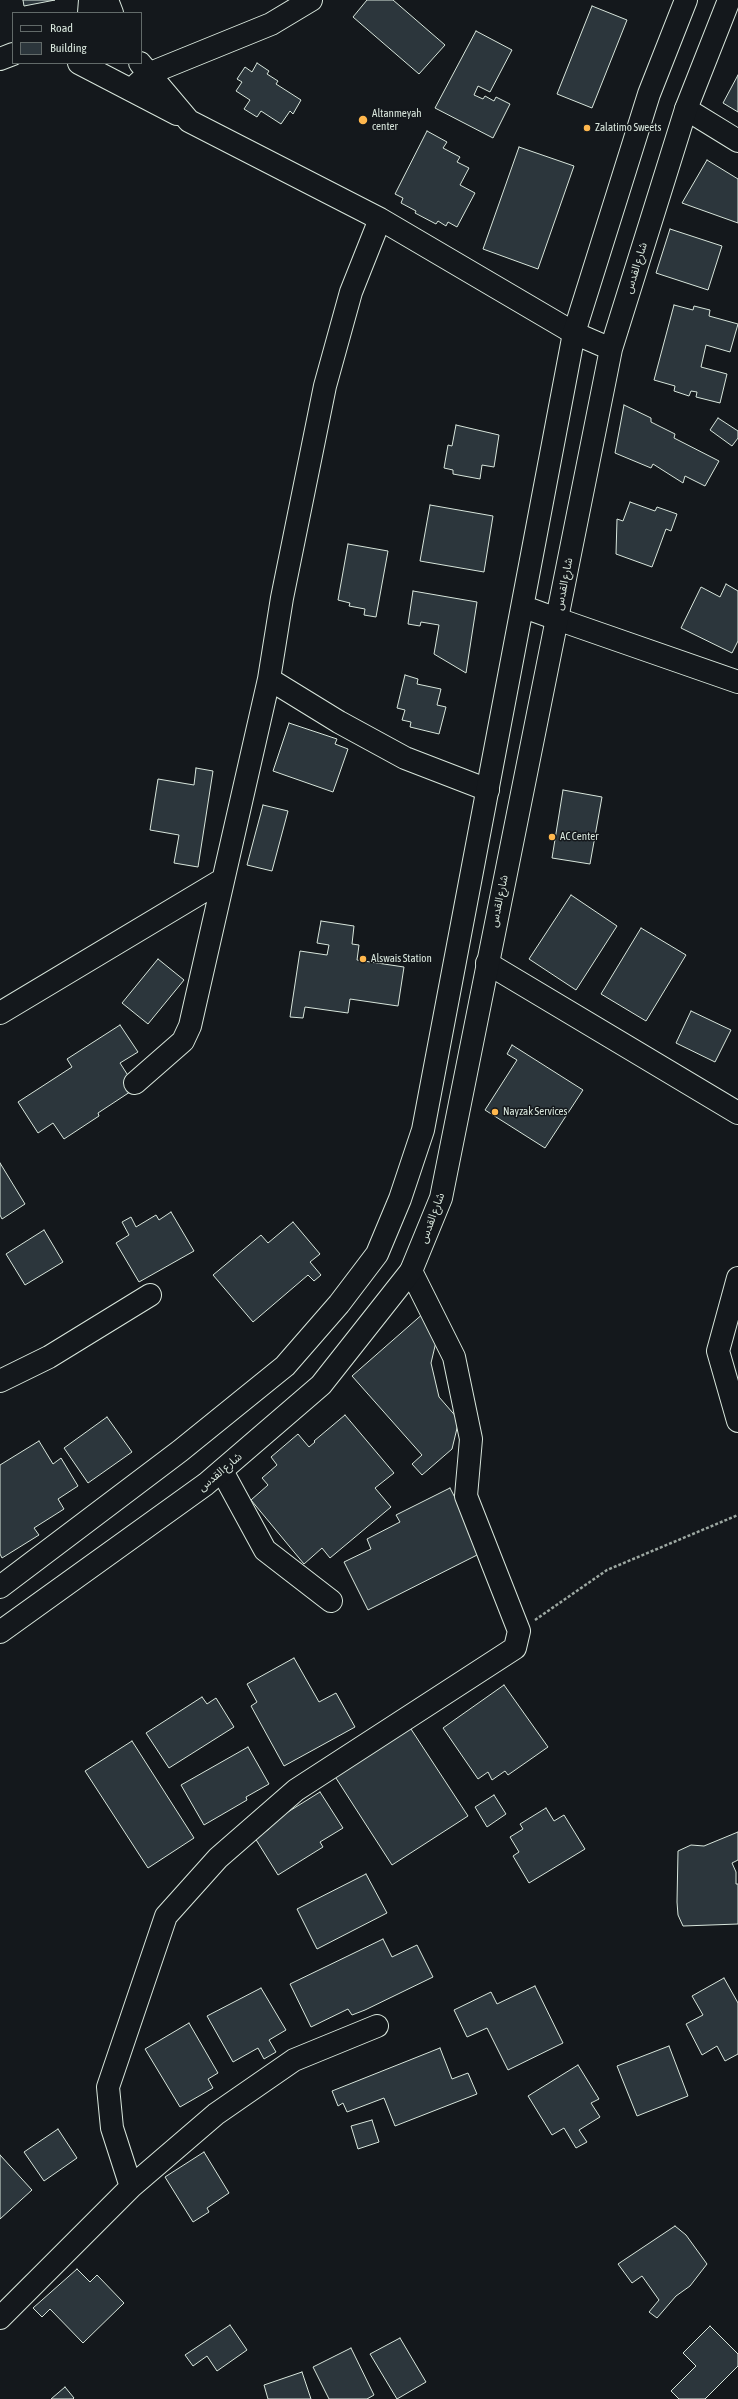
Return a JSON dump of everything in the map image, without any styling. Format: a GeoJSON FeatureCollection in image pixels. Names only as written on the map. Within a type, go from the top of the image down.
{"type":"FeatureCollection","features":[{"type":"Feature","properties":{"kind":"street"},"geometry":{"type":"LineString","coordinates":[[132,90],[144,68],[270,24],[311,0]]}},
{"type":"Feature","properties":{"kind":"street"},"geometry":{"type":"LineString","coordinates":[[0,1587],[180,1451],[285,1366],[339,1304],[377,1254],[400,1198],[423,1130],[524,607],[574,333],[649,94],[686,0]]}},
{"type":"Feature","properties":{"kind":"street","name":"شارع القدس"},"geometry":{"type":"LineString","coordinates":[[0,1632],[206,1484],[321,1385],[411,1271],[441,1198],[611,349],[686,109],[729,0]]}},
{"type":"Feature","properties":{"kind":"street"},"geometry":{"type":"LineString","coordinates":[[91,6],[109,12]]}},
{"type":"Feature","properties":{"kind":"street"},"geometry":{"type":"LineString","coordinates":[[0,59],[12,54]]}},
{"type":"Feature","properties":{"kind":"street"},"geometry":{"type":"LineString","coordinates":[[83,64],[98,68],[132,90],[380,219],[574,333],[611,349]]}},
{"type":"Feature","properties":{"kind":"street"},"geometry":{"type":"LineString","coordinates":[[144,68],[189,120]]}},
{"type":"Feature","properties":{"kind":"street"},"geometry":{"type":"LineString","coordinates":[[686,109],[738,141]]}},
{"type":"Feature","properties":{"kind":"street"},"geometry":{"type":"LineString","coordinates":[[135,1083],[183,1041],[190,1026],[222,880],[269,679],[282,598],[325,386],[351,292],[380,219]]}},
{"type":"Feature","properties":{"kind":"street"},"geometry":{"type":"LineString","coordinates":[[524,607],[738,682]]}},
{"type":"Feature","properties":{"kind":"street"},"geometry":{"type":"LineString","coordinates":[[269,679],[339,722],[406,758],[488,790]]}},
{"type":"Feature","properties":{"kind":"street"},"geometry":{"type":"LineString","coordinates":[[0,1013],[222,880]]}},
{"type":"Feature","properties":{"kind":"street"},"geometry":{"type":"LineString","coordinates":[[487,963],[738,1114]]}},
{"type":"Feature","properties":{"kind":"street"},"geometry":{"type":"LineString","coordinates":[[131,2187],[112,2128],[108,2086],[166,1916],[218,1858],[296,1790],[515,1648],[520,1631],[466,1496],[471,1440],[454,1357],[411,1271]]}},
{"type":"Feature","properties":{"kind":"street"},"geometry":{"type":"LineString","coordinates":[[738,1278],[718,1351],[733,1379],[738,1421]]}},
{"type":"Feature","properties":{"kind":"street"},"geometry":{"type":"LineString","coordinates":[[0,1381],[49,1357],[150,1295]]}},
{"type":"Feature","properties":{"kind":"street"},"geometry":{"type":"LineString","coordinates":[[222,1471],[265,1550],[331,1601]]}},
{"type":"Feature","properties":{"kind":"street"},"geometry":{"type":"LineString","coordinates":[[0,2318],[131,2187],[216,2114],[294,2060],[377,2026]]}},
{"type":"Feature","properties":{"kind":"path"},"geometry":{"type":"LineString","coordinates":[[520,1631],[607,1570],[738,1515]]}},
{"type":"Feature","properties":{"kind":"building"},"geometry":{"type":"Polygon","coordinates":[[[23,0],[55,0],[24,6],[23,0]]]}},
{"type":"Feature","properties":{"kind":"building"},"geometry":{"type":"Polygon","coordinates":[[[367,0],[393,0],[445,45],[419,74],[353,17],[367,0]]]}},
{"type":"Feature","properties":{"kind":"building"},"geometry":{"type":"Polygon","coordinates":[[[592,6],[627,20],[592,108],[557,94],[592,6]]]}},
{"type":"Feature","properties":{"kind":"building"},"geometry":{"type":"Polygon","coordinates":[[[476,31],[512,50],[490,92],[478,86],[474,95],[483,99],[485,96],[494,101],[496,97],[510,104],[493,138],[435,108],[476,31]]]}},
{"type":"Feature","properties":{"kind":"building"},"geometry":{"type":"Polygon","coordinates":[[[257,63],[269,71],[267,74],[278,81],[276,84],[301,100],[293,114],[290,111],[281,124],[261,111],[257,117],[244,109],[250,100],[236,91],[242,82],[237,79],[245,67],[252,72],[257,63]]]}},
{"type":"Feature","properties":{"kind":"building"},"geometry":{"type":"Polygon","coordinates":[[[738,75],[738,112],[723,103],[738,75]]]}},
{"type":"Feature","properties":{"kind":"building"},"geometry":{"type":"Polygon","coordinates":[[[427,131],[447,142],[443,148],[460,157],[457,162],[469,168],[460,185],[475,193],[457,227],[448,222],[446,226],[438,221],[436,224],[415,213],[416,211],[401,203],[403,198],[395,194],[427,131]]]}},
{"type":"Feature","properties":{"kind":"building"},"geometry":{"type":"Polygon","coordinates":[[[519,147],[574,166],[538,269],[483,249],[519,147]]]}},
{"type":"Feature","properties":{"kind":"building"},"geometry":{"type":"Polygon","coordinates":[[[707,160],[738,179],[738,223],[682,203],[707,160]]]}},
{"type":"Feature","properties":{"kind":"building"},"geometry":{"type":"Polygon","coordinates":[[[670,229],[722,246],[708,290],[656,273],[670,229]]]}},
{"type":"Feature","properties":{"kind":"building"},"geometry":{"type":"Polygon","coordinates":[[[674,305],[693,310],[694,306],[710,310],[709,316],[738,324],[730,352],[706,345],[701,367],[727,374],[720,403],[696,397],[697,392],[691,391],[689,396],[674,391],[675,386],[654,380],[674,305]]]}},
{"type":"Feature","properties":{"kind":"building"},"geometry":{"type":"Polygon","coordinates":[[[624,405],[651,418],[651,422],[675,434],[674,438],[719,461],[705,486],[685,476],[683,483],[653,464],[651,468],[615,453],[624,405]]]}},
{"type":"Feature","properties":{"kind":"building"},"geometry":{"type":"Polygon","coordinates":[[[718,418],[738,431],[738,438],[732,446],[710,430],[718,418]]]}},
{"type":"Feature","properties":{"kind":"building"},"geometry":{"type":"Polygon","coordinates":[[[456,425],[499,435],[494,467],[482,465],[480,479],[453,474],[453,470],[444,468],[448,445],[452,446],[456,425]]]}},
{"type":"Feature","properties":{"kind":"building"},"geometry":{"type":"Polygon","coordinates":[[[630,502],[655,511],[657,507],[677,514],[671,531],[666,529],[652,567],[616,554],[617,519],[623,521],[630,502]]]}},
{"type":"Feature","properties":{"kind":"building"},"geometry":{"type":"Polygon","coordinates":[[[430,505],[493,516],[484,572],[420,561],[430,505]]]}},
{"type":"Feature","properties":{"kind":"building"},"geometry":{"type":"Polygon","coordinates":[[[348,544],[388,551],[376,617],[364,615],[365,609],[349,606],[350,603],[338,600],[348,544]]]}},
{"type":"Feature","properties":{"kind":"building"},"geometry":{"type":"Polygon","coordinates":[[[726,584],[738,591],[738,641],[732,653],[681,628],[701,587],[720,597],[726,584]]]}},
{"type":"Feature","properties":{"kind":"building"},"geometry":{"type":"Polygon","coordinates":[[[413,591],[477,602],[466,673],[434,654],[439,625],[421,622],[420,626],[408,624],[413,591]]]}},
{"type":"Feature","properties":{"kind":"building"},"geometry":{"type":"Polygon","coordinates":[[[405,675],[418,679],[417,684],[441,689],[437,705],[446,707],[439,734],[410,727],[411,722],[402,720],[405,710],[397,708],[405,675]]]}},
{"type":"Feature","properties":{"kind":"building"},"geometry":{"type":"Polygon","coordinates":[[[289,723],[337,739],[335,744],[348,749],[333,792],[273,771],[289,723]]]}},
{"type":"Feature","properties":{"kind":"building"},"geometry":{"type":"Polygon","coordinates":[[[196,768],[213,771],[198,867],[174,863],[179,835],[150,830],[158,779],[194,785],[196,768]]]}},
{"type":"Feature","properties":{"kind":"building"},"geometry":{"type":"Polygon","coordinates":[[[563,790],[602,797],[590,864],[552,858],[563,790]]]}},
{"type":"Feature","properties":{"kind":"building"},"geometry":{"type":"Polygon","coordinates":[[[263,805],[288,811],[272,871],[247,865],[263,805]]]}},
{"type":"Feature","properties":{"kind":"building"},"geometry":{"type":"Polygon","coordinates":[[[571,895],[617,926],[576,990],[529,959],[571,895]]]}},
{"type":"Feature","properties":{"kind":"building"},"geometry":{"type":"Polygon","coordinates":[[[321,921],[354,926],[352,944],[359,945],[357,960],[404,967],[398,1006],[350,999],[348,1013],[305,1007],[303,1018],[290,1017],[300,951],[327,955],[329,945],[317,943],[321,921]]]}},
{"type":"Feature","properties":{"kind":"building"},"geometry":{"type":"Polygon","coordinates":[[[641,928],[686,955],[646,1021],[601,994],[641,928]]]}},
{"type":"Feature","properties":{"kind":"building"},"geometry":{"type":"Polygon","coordinates":[[[158,959],[184,980],[148,1024],[122,1003],[158,959]]]}},
{"type":"Feature","properties":{"kind":"building"},"geometry":{"type":"Polygon","coordinates":[[[691,1011],[731,1030],[715,1062],[676,1043],[691,1011]]]}},
{"type":"Feature","properties":{"kind":"building"},"geometry":{"type":"Polygon","coordinates":[[[120,1025],[138,1052],[120,1063],[136,1088],[98,1113],[99,1116],[64,1139],[53,1123],[38,1133],[18,1102],[72,1067],[67,1059],[120,1025]]]}},
{"type":"Feature","properties":{"kind":"building"},"geometry":{"type":"Polygon","coordinates":[[[512,1045],[583,1090],[545,1148],[485,1110],[517,1060],[507,1054],[512,1045]]]}},
{"type":"Feature","properties":{"kind":"building"},"geometry":{"type":"Polygon","coordinates":[[[0,1163],[25,1204],[2,1219],[0,1215],[0,1163]]]}},
{"type":"Feature","properties":{"kind":"building"},"geometry":{"type":"Polygon","coordinates":[[[171,1212],[194,1251],[139,1282],[116,1243],[129,1235],[122,1222],[131,1217],[136,1227],[156,1215],[159,1220],[171,1212]]]}},
{"type":"Feature","properties":{"kind":"building"},"geometry":{"type":"Polygon","coordinates":[[[293,1222],[320,1254],[310,1262],[321,1275],[314,1281],[308,1275],[253,1322],[213,1275],[261,1235],[268,1243],[293,1222]]]}},
{"type":"Feature","properties":{"kind":"building"},"geometry":{"type":"Polygon","coordinates":[[[44,1230],[63,1262],[25,1285],[6,1254],[44,1230]]]}},
{"type":"Feature","properties":{"kind":"building"},"geometry":{"type":"Polygon","coordinates":[[[425,1312],[436,1342],[431,1363],[439,1397],[459,1420],[452,1449],[422,1475],[412,1464],[422,1455],[352,1376],[425,1312]]]}},
{"type":"Feature","properties":{"kind":"building"},"geometry":{"type":"Polygon","coordinates":[[[345,1415],[394,1473],[375,1488],[391,1507],[330,1558],[322,1548],[304,1564],[251,1500],[268,1485],[262,1478],[277,1465],[271,1457],[298,1434],[309,1447],[345,1415]]]}},
{"type":"Feature","properties":{"kind":"building"},"geometry":{"type":"Polygon","coordinates":[[[107,1417],[132,1452],[88,1483],[64,1448],[107,1417]]]}},
{"type":"Feature","properties":{"kind":"building"},"geometry":{"type":"Polygon","coordinates":[[[39,1441],[53,1464],[61,1458],[78,1486],[58,1499],[64,1509],[34,1528],[39,1535],[2,1558],[0,1554],[0,1465],[39,1441]]]}},
{"type":"Feature","properties":{"kind":"building"},"geometry":{"type":"Polygon","coordinates":[[[450,1488],[483,1552],[368,1610],[344,1562],[371,1549],[367,1539],[400,1522],[396,1515],[450,1488]]]}},
{"type":"Feature","properties":{"kind":"building"},"geometry":{"type":"Polygon","coordinates":[[[294,1658],[319,1702],[336,1693],[355,1727],[284,1766],[251,1706],[257,1702],[247,1684],[294,1658]]]}},
{"type":"Feature","properties":{"kind":"building"},"geometry":{"type":"Polygon","coordinates":[[[504,1685],[548,1747],[508,1775],[505,1771],[492,1780],[488,1772],[478,1779],[443,1728],[504,1685]]]}},
{"type":"Feature","properties":{"kind":"building"},"geometry":{"type":"Polygon","coordinates":[[[202,1697],[207,1704],[216,1698],[234,1727],[169,1768],[146,1733],[202,1697]]]}},
{"type":"Feature","properties":{"kind":"building"},"geometry":{"type":"Polygon","coordinates":[[[409,1726],[468,1816],[392,1865],[334,1775],[409,1726]]]}},
{"type":"Feature","properties":{"kind":"building"},"geometry":{"type":"Polygon","coordinates":[[[132,1741],[194,1838],[148,1868],[85,1771],[132,1741]]]}},
{"type":"Feature","properties":{"kind":"building"},"geometry":{"type":"Polygon","coordinates":[[[248,1747],[269,1784],[246,1797],[247,1800],[204,1825],[181,1785],[248,1747]]]}},
{"type":"Feature","properties":{"kind":"building"},"geometry":{"type":"Polygon","coordinates":[[[320,1792],[343,1828],[320,1842],[323,1847],[278,1875],[255,1838],[269,1829],[267,1825],[320,1792]]]}},
{"type":"Feature","properties":{"kind":"building"},"geometry":{"type":"Polygon","coordinates":[[[494,1795],[506,1814],[487,1827],[475,1807],[494,1795]]]}},
{"type":"Feature","properties":{"kind":"building"},"geometry":{"type":"Polygon","coordinates":[[[546,1808],[554,1821],[564,1815],[585,1849],[529,1883],[513,1856],[519,1852],[510,1837],[523,1829],[520,1824],[546,1808]]]}},
{"type":"Feature","properties":{"kind":"building"},"geometry":{"type":"Polygon","coordinates":[[[738,1832],[738,1860],[732,1863],[736,1872],[736,1884],[738,1884],[738,1924],[683,1926],[678,1915],[677,1902],[678,1851],[691,1845],[704,1846],[738,1832]]]}},
{"type":"Feature","properties":{"kind":"building"},"geometry":{"type":"Polygon","coordinates":[[[366,1874],[387,1913],[317,1949],[297,1909],[366,1874]]]}},
{"type":"Feature","properties":{"kind":"building"},"geometry":{"type":"Polygon","coordinates":[[[383,1939],[392,1957],[417,1945],[433,1977],[365,2010],[352,2015],[348,2009],[311,2027],[290,1984],[383,1939]]]}},
{"type":"Feature","properties":{"kind":"building"},"geometry":{"type":"Polygon","coordinates":[[[724,1978],[738,2003],[738,2054],[725,2061],[717,2046],[702,2055],[686,2024],[703,2015],[692,1996],[724,1978]]]}},
{"type":"Feature","properties":{"kind":"building"},"geometry":{"type":"Polygon","coordinates":[[[535,1986],[563,2043],[508,2070],[487,2028],[467,2037],[454,2010],[491,1992],[497,2004],[535,1986]]]}},
{"type":"Feature","properties":{"kind":"building"},"geometry":{"type":"Polygon","coordinates":[[[261,1988],[286,2030],[269,2040],[276,2052],[264,2059],[258,2048],[233,2062],[207,2016],[261,1988]]]}},
{"type":"Feature","properties":{"kind":"building"},"geometry":{"type":"Polygon","coordinates":[[[189,2023],[218,2073],[208,2079],[213,2088],[180,2107],[145,2049],[189,2023]]]}},
{"type":"Feature","properties":{"kind":"building"},"geometry":{"type":"Polygon","coordinates":[[[669,2046],[688,2096],[637,2116],[617,2066],[669,2046]]]}},
{"type":"Feature","properties":{"kind":"building"},"geometry":{"type":"Polygon","coordinates":[[[440,2048],[452,2079],[468,2073],[477,2094],[395,2126],[384,2098],[347,2112],[343,2103],[338,2106],[332,2091],[440,2048]]]}},
{"type":"Feature","properties":{"kind":"building"},"geometry":{"type":"Polygon","coordinates":[[[578,2065],[599,2099],[591,2103],[600,2117],[579,2130],[587,2142],[576,2148],[564,2128],[552,2135],[528,2096],[578,2065]]]}},
{"type":"Feature","properties":{"kind":"building"},"geometry":{"type":"Polygon","coordinates":[[[372,2120],[379,2142],[358,2149],[351,2126],[372,2120]]]}},
{"type":"Feature","properties":{"kind":"building"},"geometry":{"type":"Polygon","coordinates":[[[58,2129],[77,2158],[44,2181],[24,2152],[58,2129]]]}},
{"type":"Feature","properties":{"kind":"building"},"geometry":{"type":"Polygon","coordinates":[[[204,2152],[229,2193],[207,2208],[209,2212],[193,2222],[165,2177],[204,2152]]]}},
{"type":"Feature","properties":{"kind":"building"},"geometry":{"type":"Polygon","coordinates":[[[0,2155],[32,2190],[0,2219],[0,2155]]]}},
{"type":"Feature","properties":{"kind":"building"},"geometry":{"type":"Polygon","coordinates":[[[675,2226],[686,2235],[707,2264],[690,2286],[676,2296],[657,2318],[649,2312],[659,2300],[642,2276],[632,2283],[618,2264],[675,2226]]]}},
{"type":"Feature","properties":{"kind":"building"},"geometry":{"type":"Polygon","coordinates":[[[77,2269],[90,2282],[97,2275],[124,2303],[83,2343],[50,2309],[42,2317],[33,2308],[77,2269]]]}},
{"type":"Feature","properties":{"kind":"building"},"geometry":{"type":"Polygon","coordinates":[[[230,2325],[247,2350],[217,2371],[207,2356],[193,2366],[185,2355],[230,2325]]]}},
{"type":"Feature","properties":{"kind":"building"},"geometry":{"type":"Polygon","coordinates":[[[710,2326],[738,2354],[738,2366],[705,2399],[679,2399],[671,2391],[696,2366],[683,2353],[710,2326]]]}},
{"type":"Feature","properties":{"kind":"building"},"geometry":{"type":"Polygon","coordinates":[[[400,2338],[426,2382],[397,2399],[370,2354],[400,2338]]]}},
{"type":"Feature","properties":{"kind":"building"},"geometry":{"type":"Polygon","coordinates":[[[351,2348],[374,2395],[367,2399],[329,2399],[313,2367],[351,2348]]]}},
{"type":"Feature","properties":{"kind":"building"},"geometry":{"type":"Polygon","coordinates":[[[302,2372],[311,2399],[268,2399],[264,2385],[302,2372]]]}},
{"type":"Feature","properties":{"kind":"building"},"geometry":{"type":"Polygon","coordinates":[[[65,2387],[74,2398],[73,2399],[51,2399],[65,2387]]]}},
{"type":"Feature","properties":{"kind":"place","name":"Altanmeyah center"},"geometry":{"type":"Point","coordinates":[363,120]}},
{"type":"Feature","properties":{"kind":"place","name":"Zalatimo Sweets"},"geometry":{"type":"Point","coordinates":[587,128]}},
{"type":"Feature","properties":{"kind":"place","name":"AC Center"},"geometry":{"type":"Point","coordinates":[552,837]}},
{"type":"Feature","properties":{"kind":"place","name":"Alswais Station"},"geometry":{"type":"Point","coordinates":[363,959]}},
{"type":"Feature","properties":{"kind":"place","name":"Nayzak Services"},"geometry":{"type":"Point","coordinates":[495,1112]}}]}
